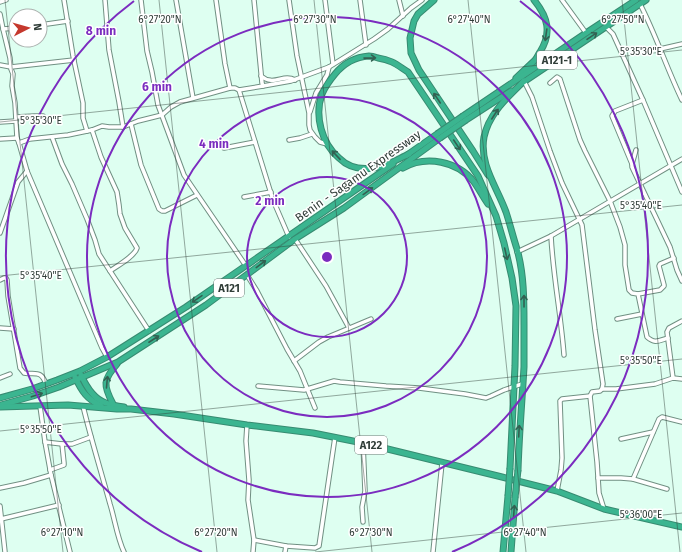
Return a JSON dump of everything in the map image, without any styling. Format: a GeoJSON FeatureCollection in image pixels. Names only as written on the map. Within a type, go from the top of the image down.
{"type":"FeatureCollection","features":[{"type":"Feature","properties":{"kind":"highway"},"geometry":{"type":"LineString","coordinates":[[434,0],[418,14],[414,21],[410,38],[411,53],[418,70],[496,190]]}},
{"type":"Feature","properties":{"kind":"highway"},"geometry":{"type":"LineString","coordinates":[[501,91],[535,59],[546,41],[548,35],[546,21],[540,7],[534,0]]}},
{"type":"Feature","properties":{"kind":"highway","name":"A121-1"},"geometry":{"type":"LineString","coordinates":[[465,118],[501,91],[586,33],[638,2],[646,0]]}},
{"type":"Feature","properties":{"kind":"highway","name":"A121-1"},"geometry":{"type":"LineString","coordinates":[[465,118],[524,82],[606,27],[638,2]]}},
{"type":"Feature","properties":{"kind":"highway"},"geometry":{"type":"LineString","coordinates":[[409,154],[384,166],[372,169],[350,166],[342,162],[335,155],[327,144],[320,126],[319,115],[322,95],[327,84],[342,66],[354,59],[371,56],[393,62],[408,72],[478,176],[496,216],[512,278],[516,306],[510,468],[503,552]]}},
{"type":"Feature","properties":{"kind":"highway"},"geometry":{"type":"LineString","coordinates":[[511,552],[518,470],[519,428],[524,366],[524,292],[517,252],[505,211],[488,172],[484,158],[484,137],[493,115],[505,99],[524,82]]}},
{"type":"Feature","properties":{"kind":"highway","name":"A121"},"geometry":{"type":"LineString","coordinates":[[0,406],[77,380],[118,362],[201,308],[295,239],[333,215],[381,181],[465,118]]}},
{"type":"Feature","properties":{"kind":"highway","name":"Benin - Sagamu Expressway"},"geometry":{"type":"LineString","coordinates":[[0,398],[32,389],[80,371],[107,357],[186,307],[409,154],[439,136]]}},
{"type":"Feature","properties":{"kind":"highway"},"geometry":{"type":"LineString","coordinates":[[381,181],[408,166],[421,162],[438,162],[450,165],[458,168],[474,182],[496,216]]}},
{"type":"Feature","properties":{"kind":"highway"},"geometry":{"type":"LineString","coordinates":[[113,404],[107,390],[106,382],[107,376],[118,362]]}},
{"type":"Feature","properties":{"kind":"highway","name":"A122"},"geometry":{"type":"LineString","coordinates":[[80,371],[82,378],[91,393],[96,398],[105,403],[131,409]]}},
{"type":"Feature","properties":{"kind":"highway","name":"A122"},"geometry":{"type":"LineString","coordinates":[[74,373],[84,395],[104,408],[131,409],[174,414],[335,437],[557,491],[604,509],[682,525]]}},
{"type":"Feature","properties":{"kind":"highway"},"geometry":{"type":"LineString","coordinates":[[0,406],[68,405],[104,408]]}},
{"type":"Feature","properties":{"kind":"street"},"geometry":{"type":"LineString","coordinates":[[0,2],[6,0]]}},
{"type":"Feature","properties":{"kind":"street"},"geometry":{"type":"LineString","coordinates":[[64,0],[83,103],[83,118],[87,131]]}},
{"type":"Feature","properties":{"kind":"street"},"geometry":{"type":"LineString","coordinates":[[105,0],[109,50],[124,127]]}},
{"type":"Feature","properties":{"kind":"street"},"geometry":{"type":"LineString","coordinates":[[141,0],[147,51],[158,105],[184,175],[246,266]]}},
{"type":"Feature","properties":{"kind":"street"},"geometry":{"type":"LineString","coordinates":[[176,0],[192,98]]}},
{"type":"Feature","properties":{"kind":"street"},"geometry":{"type":"LineString","coordinates":[[216,0],[230,88]]}},
{"type":"Feature","properties":{"kind":"street"},"geometry":{"type":"LineString","coordinates":[[254,0],[263,86]]}},
{"type":"Feature","properties":{"kind":"street"},"geometry":{"type":"LineString","coordinates":[[289,0],[297,56],[309,113],[310,130],[320,142],[327,144]]}},
{"type":"Feature","properties":{"kind":"street"},"geometry":{"type":"LineString","coordinates":[[325,0],[333,64]]}},
{"type":"Feature","properties":{"kind":"street"},"geometry":{"type":"LineString","coordinates":[[360,0],[366,45]]}},
{"type":"Feature","properties":{"kind":"street"},"geometry":{"type":"LineString","coordinates":[[399,0],[403,16]]}},
{"type":"Feature","properties":{"kind":"street"},"geometry":{"type":"LineString","coordinates":[[20,142],[30,139],[68,135],[92,130],[102,126],[124,127],[138,121],[162,115],[171,107],[192,98],[230,88],[239,90],[301,78],[329,67],[366,45],[388,29],[422,0]]}},
{"type":"Feature","properties":{"kind":"street"},"geometry":{"type":"LineString","coordinates":[[562,0],[586,33]]}},
{"type":"Feature","properties":{"kind":"street"},"geometry":{"type":"LineString","coordinates":[[638,2],[647,18],[682,100]]}},
{"type":"Feature","properties":{"kind":"street"},"geometry":{"type":"LineString","coordinates":[[0,14],[2,29],[13,74],[12,86],[17,138],[20,142],[27,171],[107,357]]}},
{"type":"Feature","properties":{"kind":"street"},"geometry":{"type":"LineString","coordinates":[[48,24],[68,21]]}},
{"type":"Feature","properties":{"kind":"street"},"geometry":{"type":"LineString","coordinates":[[606,27],[613,34],[682,192]]}},
{"type":"Feature","properties":{"kind":"street"},"geometry":{"type":"LineString","coordinates":[[2,29],[8,29]]}},
{"type":"Feature","properties":{"kind":"street"},"geometry":{"type":"LineString","coordinates":[[660,49],[682,44]]}},
{"type":"Feature","properties":{"kind":"street"},"geometry":{"type":"LineString","coordinates":[[0,65],[11,67],[74,60]]}},
{"type":"Feature","properties":{"kind":"street"},"geometry":{"type":"LineString","coordinates":[[309,113],[316,93],[327,75],[329,67]]}},
{"type":"Feature","properties":{"kind":"street"},"geometry":{"type":"LineString","coordinates":[[261,76],[266,80],[272,81],[289,78],[295,80]]}},
{"type":"Feature","properties":{"kind":"street"},"geometry":{"type":"LineString","coordinates":[[550,83],[557,77],[560,79],[580,140],[610,201],[620,227],[625,245],[625,266],[630,292],[638,294],[660,290],[664,285],[659,266],[660,264],[674,258]]}},
{"type":"Feature","properties":{"kind":"street"},"geometry":{"type":"LineString","coordinates":[[524,82],[532,97],[562,183],[582,225],[603,384],[602,389]]}},
{"type":"Feature","properties":{"kind":"street"},"geometry":{"type":"LineString","coordinates":[[239,90],[276,208],[289,237]]}},
{"type":"Feature","properties":{"kind":"street"},"geometry":{"type":"LineString","coordinates":[[307,102],[316,93]]}},
{"type":"Feature","properties":{"kind":"street"},"geometry":{"type":"LineString","coordinates":[[643,100],[615,111],[612,116],[633,169],[670,247],[682,281]]}},
{"type":"Feature","properties":{"kind":"street"},"geometry":{"type":"LineString","coordinates":[[0,122],[34,116],[43,116]]}},
{"type":"Feature","properties":{"kind":"street"},"geometry":{"type":"LineString","coordinates":[[131,124],[141,165],[159,209],[165,211],[197,195]]}},
{"type":"Feature","properties":{"kind":"street"},"geometry":{"type":"LineString","coordinates":[[92,130],[101,157],[117,192],[120,214],[125,228],[137,248],[136,252],[132,256],[110,271]]}},
{"type":"Feature","properties":{"kind":"street"},"geometry":{"type":"LineString","coordinates":[[288,140],[312,134]]}},
{"type":"Feature","properties":{"kind":"street"},"geometry":{"type":"LineString","coordinates":[[52,137],[62,164],[87,219],[99,254],[149,331]]}},
{"type":"Feature","properties":{"kind":"street"},"geometry":{"type":"LineString","coordinates":[[0,140],[17,138]]}},
{"type":"Feature","properties":{"kind":"street"},"geometry":{"type":"LineString","coordinates":[[224,148],[255,142]]}},
{"type":"Feature","properties":{"kind":"street"},"geometry":{"type":"LineString","coordinates":[[632,164],[636,150]]}},
{"type":"Feature","properties":{"kind":"street"},"geometry":{"type":"LineString","coordinates":[[517,252],[551,236],[682,159]]}},
{"type":"Feature","properties":{"kind":"street"},"geometry":{"type":"LineString","coordinates":[[0,233],[18,182],[27,171]]}},
{"type":"Feature","properties":{"kind":"street"},"geometry":{"type":"LineString","coordinates":[[244,197],[271,192]]}},
{"type":"Feature","properties":{"kind":"street"},"geometry":{"type":"LineString","coordinates":[[551,236],[564,355]]}},
{"type":"Feature","properties":{"kind":"street"},"geometry":{"type":"LineString","coordinates":[[295,239],[326,286],[349,328]]}},
{"type":"Feature","properties":{"kind":"street"},"geometry":{"type":"LineString","coordinates":[[247,275],[294,360],[315,408]]}},
{"type":"Feature","properties":{"kind":"street"},"geometry":{"type":"LineString","coordinates":[[0,280],[4,278],[7,280],[8,296],[20,368],[24,373],[42,375],[46,384]]}},
{"type":"Feature","properties":{"kind":"street"},"geometry":{"type":"LineString","coordinates":[[638,294],[647,337],[651,341],[657,342],[668,338]]}},
{"type":"Feature","properties":{"kind":"street"},"geometry":{"type":"LineString","coordinates":[[617,319],[642,314]]}},
{"type":"Feature","properties":{"kind":"street"},"geometry":{"type":"LineString","coordinates":[[294,360],[328,337],[371,318]]}},
{"type":"Feature","properties":{"kind":"street"},"geometry":{"type":"LineString","coordinates":[[673,378],[667,332],[669,328],[682,321]]}},
{"type":"Feature","properties":{"kind":"street"},"geometry":{"type":"LineString","coordinates":[[0,328],[14,329]]}},
{"type":"Feature","properties":{"kind":"street"},"geometry":{"type":"LineString","coordinates":[[0,378],[10,374]]}},
{"type":"Feature","properties":{"kind":"street"},"geometry":{"type":"LineString","coordinates":[[604,509],[599,493],[597,462],[589,400],[592,392],[600,391],[602,389],[616,389],[655,384],[673,378],[682,379]]}},
{"type":"Feature","properties":{"kind":"street"},"geometry":{"type":"LineString","coordinates":[[258,386],[308,390],[334,381],[419,388],[486,398],[522,384]]}},
{"type":"Feature","properties":{"kind":"street"},"geometry":{"type":"LineString","coordinates":[[557,491],[562,458],[560,401],[562,399],[590,396]]}},
{"type":"Feature","properties":{"kind":"street"},"geometry":{"type":"LineString","coordinates":[[40,406],[51,472],[70,550],[64,552]]}},
{"type":"Feature","properties":{"kind":"street"},"geometry":{"type":"LineString","coordinates":[[83,406],[120,544],[124,552]]}},
{"type":"Feature","properties":{"kind":"street"},"geometry":{"type":"LineString","coordinates":[[633,479],[660,418],[662,417],[682,422]]}},
{"type":"Feature","properties":{"kind":"street"},"geometry":{"type":"LineString","coordinates":[[247,425],[246,441],[249,480],[248,500],[254,540],[253,552]]}},
{"type":"Feature","properties":{"kind":"street"},"geometry":{"type":"LineString","coordinates":[[621,439],[653,432]]}},
{"type":"Feature","properties":{"kind":"street"},"geometry":{"type":"LineString","coordinates":[[45,442],[72,444],[91,437]]}},
{"type":"Feature","properties":{"kind":"street"},"geometry":{"type":"LineString","coordinates":[[254,540],[286,546],[315,548],[319,546],[335,437]]}},
{"type":"Feature","properties":{"kind":"street"},"geometry":{"type":"LineString","coordinates":[[363,443],[363,522]]}},
{"type":"Feature","properties":{"kind":"street"},"geometry":{"type":"LineString","coordinates":[[0,488],[24,483],[51,472],[64,464],[62,444]]}},
{"type":"Feature","properties":{"kind":"street"},"geometry":{"type":"LineString","coordinates":[[433,552],[442,463]]}},
{"type":"Feature","properties":{"kind":"street"},"geometry":{"type":"LineString","coordinates":[[598,478],[633,479],[666,489]]}},
{"type":"Feature","properties":{"kind":"street"},"geometry":{"type":"LineString","coordinates":[[1,519],[59,505]]}},
{"type":"Feature","properties":{"kind":"street"},"geometry":{"type":"LineString","coordinates":[[0,506],[5,552]]}},
{"type":"Feature","properties":{"kind":"street"},"geometry":{"type":"LineString","coordinates":[[285,552],[286,546]]}}]}
